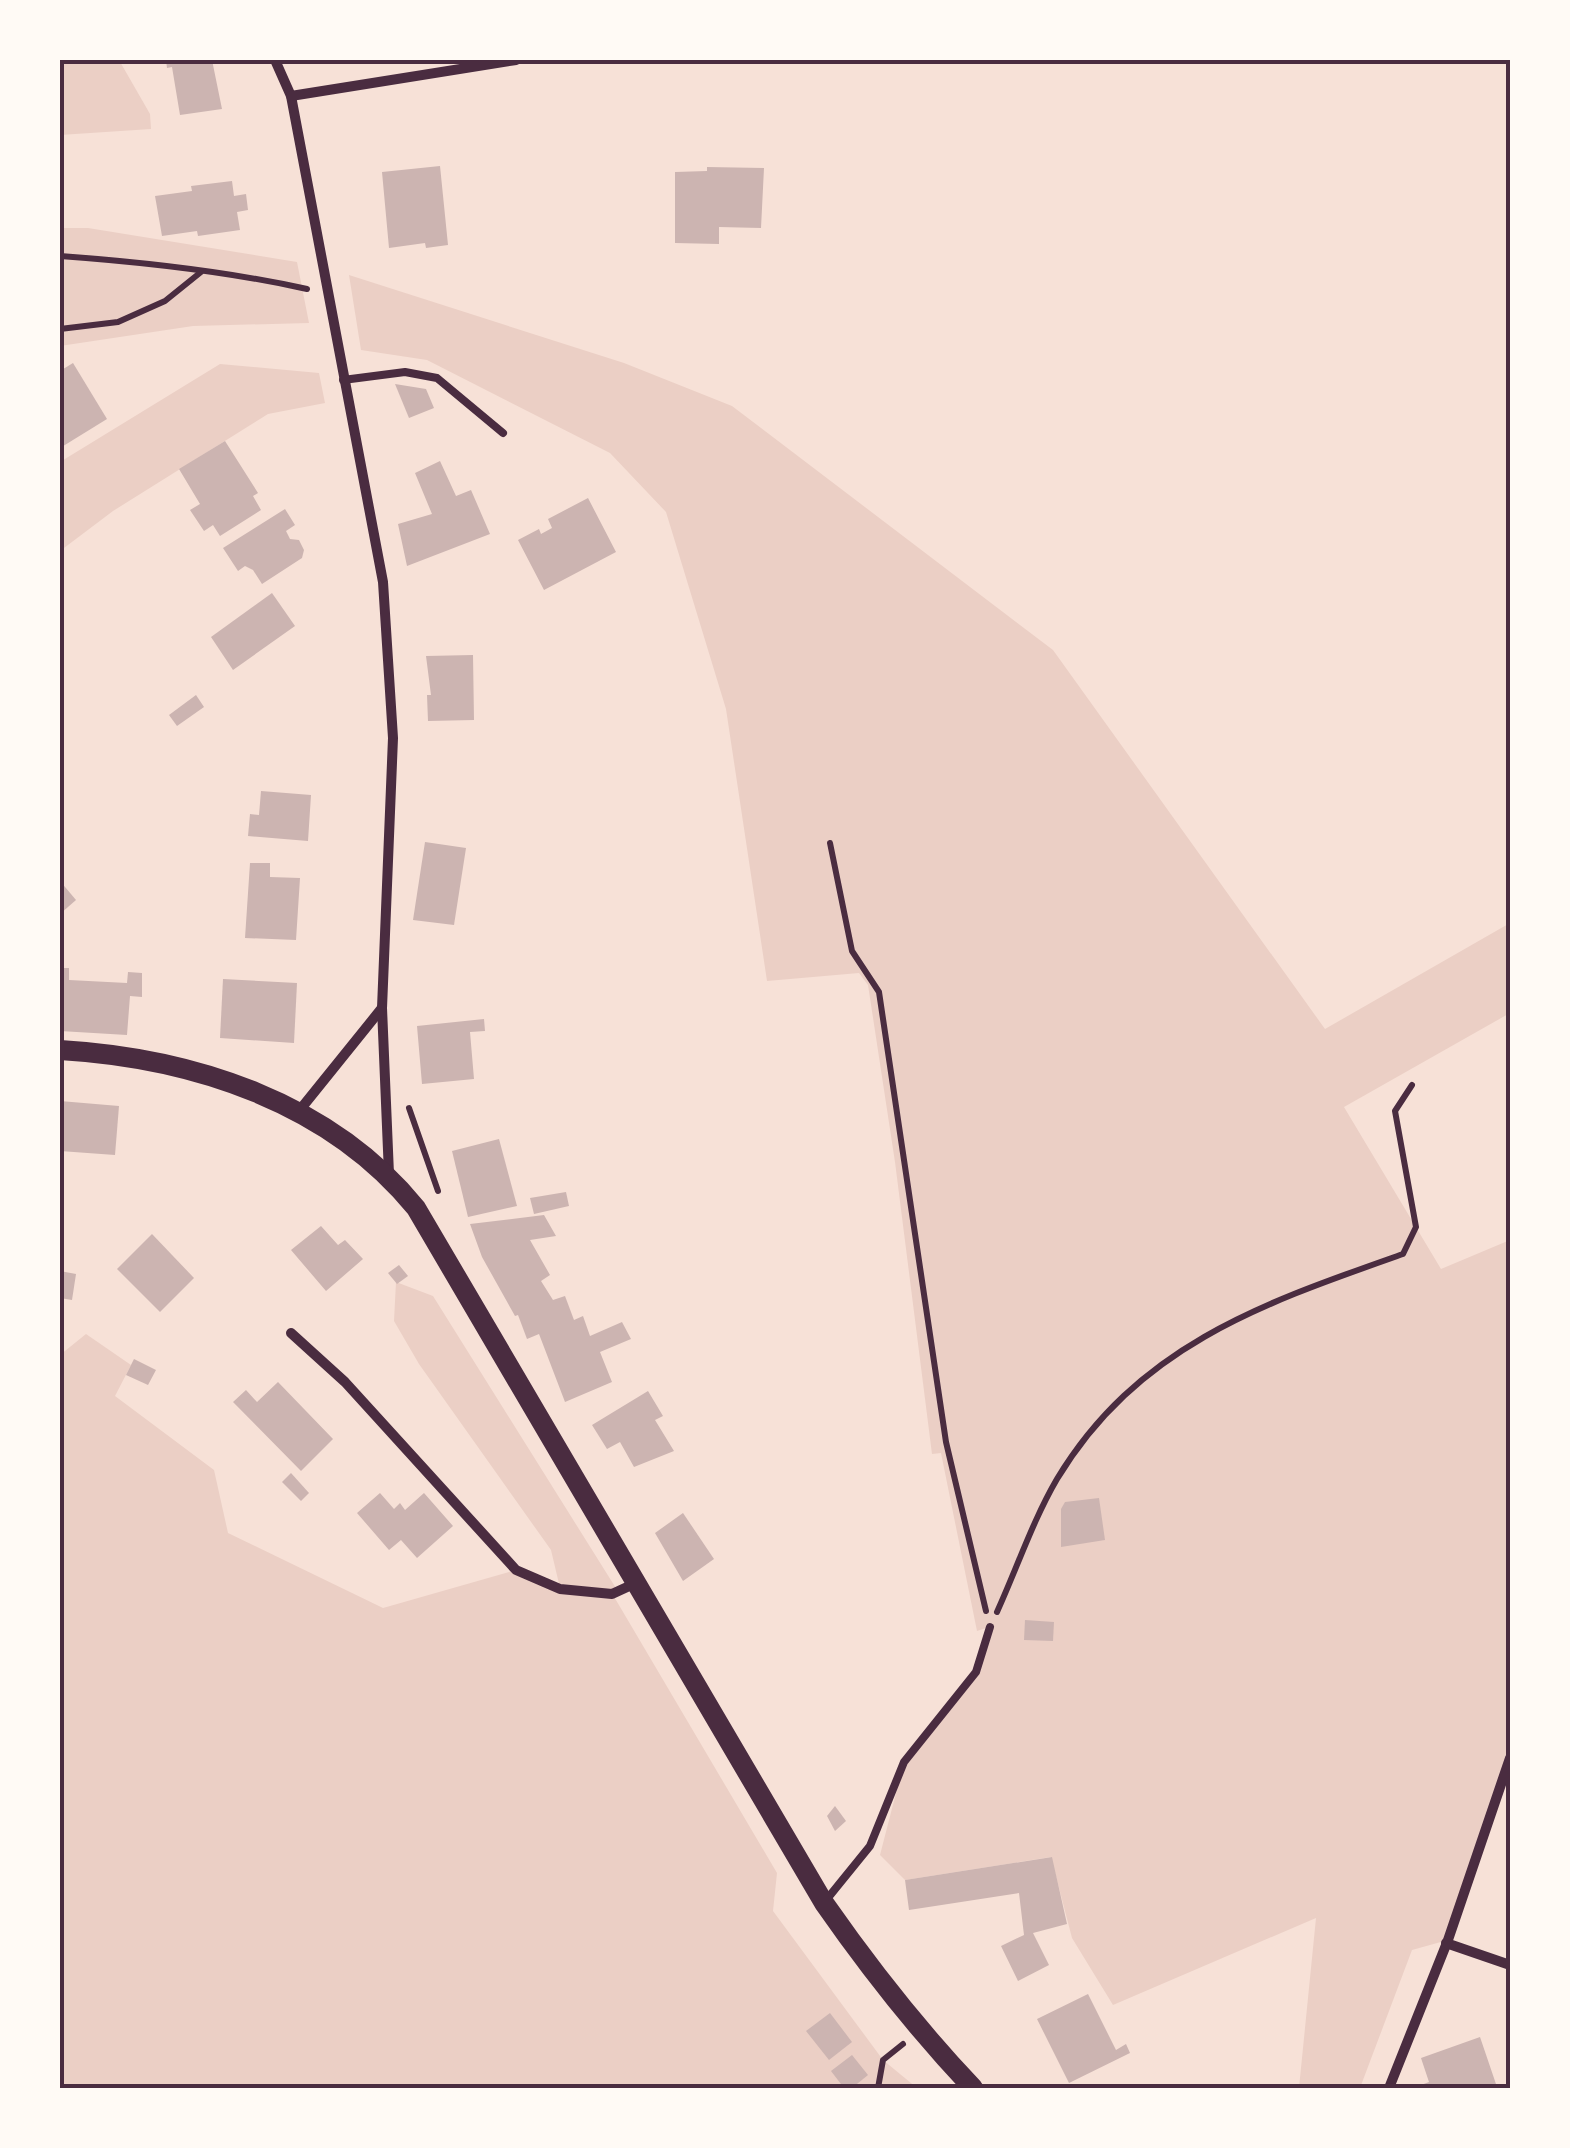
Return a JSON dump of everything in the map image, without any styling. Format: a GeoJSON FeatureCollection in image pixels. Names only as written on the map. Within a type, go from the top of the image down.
{"type":"FeatureCollection","features":[{"type":"Feature","properties":{"kind":"main road"},"geometry":{"type":"LineString","coordinates":[[60,1050],[151,1062],[226,1081],[299,1111],[349,1142],[389,1174],[416,1208],[824,1903],[871,1972],[972,2088]]}},
{"type":"Feature","properties":{"kind":"street"},"geometry":{"type":"LineString","coordinates":[[276,60],[291,96],[383,582],[393,738],[382,1008],[389,1174]]}},
{"type":"Feature","properties":{"kind":"street"},"geometry":{"type":"LineString","coordinates":[[291,96],[516,60]]}},
{"type":"Feature","properties":{"kind":"street"},"geometry":{"type":"LineString","coordinates":[[299,1111],[382,1008]]}},
{"type":"Feature","properties":{"kind":"street"},"geometry":{"type":"LineString","coordinates":[[291,1333],[345,1382],[516,1570],[560,1589],[578,1591],[612,1594],[638,1582]]}},
{"type":"Feature","properties":{"kind":"street"},"geometry":{"type":"LineString","coordinates":[[1388,2088],[1446,1943],[1510,1758]]}},
{"type":"Feature","properties":{"kind":"street"},"geometry":{"type":"LineString","coordinates":[[1446,1943],[1510,1965]]}},
{"type":"Feature","properties":{"kind":"lane"},"geometry":{"type":"LineString","coordinates":[[343,380],[405,372],[437,378],[503,433]]}},
{"type":"Feature","properties":{"kind":"lane"},"geometry":{"type":"LineString","coordinates":[[824,1903],[870,1846],[904,1762],[976,1672],[990,1627]]}},
{"type":"Feature","properties":{"kind":"path"},"geometry":{"type":"LineString","coordinates":[[60,256],[264,280],[328,294]]}},
{"type":"Feature","properties":{"kind":"path"},"geometry":{"type":"LineString","coordinates":[[60,329],[118,322],[165,301],[202,272]]}},
{"type":"Feature","properties":{"kind":"path"},"geometry":{"type":"LineString","coordinates":[[830,843],[852,951],[880,992],[946,1442],[990,1627]]}},
{"type":"Feature","properties":{"kind":"path"},"geometry":{"type":"LineString","coordinates":[[990,1627],[1056,1481],[1090,1433],[1130,1390],[1190,1343],[1270,1301],[1403,1254],[1416,1227],[1394,1111],[1412,1084]]}},
{"type":"Feature","properties":{"kind":"path"},"geometry":{"type":"LineString","coordinates":[[878,2088],[883,2060],[901,2046]]}},
{"type":"Feature","properties":{"kind":"shaded area"},"geometry":{"type":"Polygon","coordinates":[[[60,60],[119,60],[150,114],[151,129],[60,135],[60,60]]]}},
{"type":"Feature","properties":{"kind":"shaded area"},"geometry":{"type":"Polygon","coordinates":[[[60,228],[88,228],[297,262],[309,323],[193,326],[60,346],[60,228]]]}},
{"type":"Feature","properties":{"kind":"shaded area"},"geometry":{"type":"Polygon","coordinates":[[[349,275],[624,363],[732,406],[1053,650],[1325,1029],[1510,923],[1510,1013],[1344,1107],[1441,1269],[1510,1240],[1510,1758],[1448,1940],[1412,1950],[1360,2088],[1299,2088],[1316,1918],[1113,2005],[1072,1938],[1051,1857],[905,1880],[880,1855],[904,1762],[976,1672],[989,1627],[977,1631],[941,1453],[932,1454],[868,985],[859,973],[767,981],[726,709],[666,512],[610,453],[427,360],[361,350],[349,275]]]}},
{"type":"Feature","properties":{"kind":"shaded area"},"geometry":{"type":"Polygon","coordinates":[[[220,364],[319,373],[325,403],[268,414],[113,511],[60,551],[60,462],[220,364]]]}},
{"type":"Feature","properties":{"kind":"shaded area"},"geometry":{"type":"Polygon","coordinates":[[[396,1282],[433,1296],[619,1593],[613,1595],[777,1873],[773,1911],[883,2060],[917,2088],[60,2088],[60,1355],[86,1334],[131,1365],[115,1396],[214,1470],[228,1533],[383,1608],[516,1570],[560,1588],[551,1550],[419,1364],[394,1321],[396,1282]]]}},
{"type":"Feature","properties":{"kind":"building"},"geometry":{"type":"Polygon","coordinates":[[[166,60],[212,60],[222,109],[180,115],[172,67],[167,68],[166,60]]]}},
{"type":"Feature","properties":{"kind":"building"},"geometry":{"type":"Polygon","coordinates":[[[440,166],[448,245],[426,248],[425,243],[389,248],[382,172],[440,166]]]}},
{"type":"Feature","properties":{"kind":"building"},"geometry":{"type":"Polygon","coordinates":[[[707,167],[764,168],[761,228],[719,227],[719,244],[675,243],[675,172],[707,171],[707,167]]]}},
{"type":"Feature","properties":{"kind":"building"},"geometry":{"type":"Polygon","coordinates":[[[232,181],[234,196],[246,194],[248,210],[237,212],[240,230],[162,236],[155,196],[232,181]]]}},
{"type":"Feature","properties":{"kind":"building"},"geometry":{"type":"Polygon","coordinates":[[[73,363],[107,419],[60,448],[60,371],[73,363]]]}},
{"type":"Feature","properties":{"kind":"building"},"geometry":{"type":"Polygon","coordinates":[[[395,384],[426,389],[434,408],[409,418],[395,384]]]}},
{"type":"Feature","properties":{"kind":"building"},"geometry":{"type":"Polygon","coordinates":[[[225,441],[258,493],[253,496],[261,510],[220,536],[213,525],[204,531],[190,510],[200,504],[179,469],[225,441]]]}},
{"type":"Feature","properties":{"kind":"building"},"geometry":{"type":"Polygon","coordinates":[[[440,461],[456,496],[471,490],[490,534],[407,566],[398,524],[432,514],[415,473],[440,461]]]}},
{"type":"Feature","properties":{"kind":"building"},"geometry":{"type":"Polygon","coordinates":[[[588,498],[616,552],[544,590],[518,540],[539,529],[541,534],[552,528],[548,519],[588,498]]]}},
{"type":"Feature","properties":{"kind":"building"},"geometry":{"type":"Polygon","coordinates":[[[285,509],[295,525],[286,531],[290,539],[299,540],[304,550],[302,558],[262,584],[253,570],[245,566],[238,571],[223,548],[285,509]]]}},
{"type":"Feature","properties":{"kind":"building"},"geometry":{"type":"Polygon","coordinates":[[[272,593],[295,626],[233,670],[211,637],[272,593]]]}},
{"type":"Feature","properties":{"kind":"building"},"geometry":{"type":"Polygon","coordinates":[[[473,655],[474,720],[428,721],[427,695],[431,695],[426,656],[473,655]]]}},
{"type":"Feature","properties":{"kind":"building"},"geometry":{"type":"Polygon","coordinates":[[[196,695],[204,707],[177,726],[169,715],[196,695]]]}},
{"type":"Feature","properties":{"kind":"building"},"geometry":{"type":"Polygon","coordinates":[[[261,791],[311,795],[308,841],[248,836],[250,814],[259,815],[261,791]]]}},
{"type":"Feature","properties":{"kind":"building"},"geometry":{"type":"Polygon","coordinates":[[[425,842],[466,848],[454,925],[413,920],[425,842]]]}},
{"type":"Feature","properties":{"kind":"building"},"geometry":{"type":"Polygon","coordinates":[[[250,863],[270,863],[270,877],[300,878],[296,940],[245,938],[250,863]]]}},
{"type":"Feature","properties":{"kind":"building"},"geometry":{"type":"Polygon","coordinates":[[[60,881],[76,900],[60,914],[60,881]]]}},
{"type":"Feature","properties":{"kind":"building"},"geometry":{"type":"Polygon","coordinates":[[[60,968],[69,968],[69,980],[127,983],[128,972],[142,973],[142,997],[130,996],[127,1035],[60,1031],[60,968]]]}},
{"type":"Feature","properties":{"kind":"building"},"geometry":{"type":"Polygon","coordinates":[[[223,979],[297,983],[294,1043],[220,1038],[223,979]]]}},
{"type":"Feature","properties":{"kind":"building"},"geometry":{"type":"Polygon","coordinates":[[[484,1019],[485,1031],[470,1032],[474,1079],[422,1084],[417,1026],[484,1019]]]}},
{"type":"Feature","properties":{"kind":"building"},"geometry":{"type":"Polygon","coordinates":[[[60,1101],[119,1106],[115,1155],[60,1151],[60,1101]]]}},
{"type":"Feature","properties":{"kind":"building"},"geometry":{"type":"Polygon","coordinates":[[[499,1139],[517,1206],[468,1217],[452,1151],[499,1139]]]}},
{"type":"Feature","properties":{"kind":"building"},"geometry":{"type":"Polygon","coordinates":[[[566,1192],[569,1206],[534,1214],[530,1198],[566,1192]]]}},
{"type":"Feature","properties":{"kind":"building"},"geometry":{"type":"Polygon","coordinates":[[[544,1215],[556,1236],[530,1240],[550,1275],[541,1281],[553,1300],[565,1296],[574,1320],[583,1316],[590,1336],[622,1322],[631,1339],[600,1352],[612,1382],[565,1402],[539,1334],[527,1339],[518,1315],[515,1316],[482,1257],[470,1224],[544,1215]]]}},
{"type":"Feature","properties":{"kind":"building"},"geometry":{"type":"Polygon","coordinates":[[[321,1226],[338,1245],[345,1240],[363,1259],[326,1291],[291,1250],[321,1226]]]}},
{"type":"Feature","properties":{"kind":"building"},"geometry":{"type":"Polygon","coordinates":[[[152,1234],[194,1278],[160,1312],[117,1269],[152,1234]]]}},
{"type":"Feature","properties":{"kind":"building"},"geometry":{"type":"Polygon","coordinates":[[[399,1265],[408,1276],[397,1284],[388,1273],[399,1265]]]}},
{"type":"Feature","properties":{"kind":"building"},"geometry":{"type":"Polygon","coordinates":[[[60,1271],[76,1274],[72,1300],[60,1298],[60,1271]]]}},
{"type":"Feature","properties":{"kind":"building"},"geometry":{"type":"Polygon","coordinates":[[[134,1359],[156,1370],[148,1385],[126,1375],[134,1359]]]}},
{"type":"Feature","properties":{"kind":"building"},"geometry":{"type":"Polygon","coordinates":[[[278,1382],[333,1439],[301,1471],[233,1402],[246,1390],[257,1402],[278,1382]]]}},
{"type":"Feature","properties":{"kind":"building"},"geometry":{"type":"Polygon","coordinates":[[[648,1391],[663,1416],[655,1420],[674,1451],[634,1467],[620,1442],[607,1449],[592,1425],[648,1391]]]}},
{"type":"Feature","properties":{"kind":"building"},"geometry":{"type":"Polygon","coordinates":[[[291,1473],[309,1493],[301,1501],[282,1482],[291,1473]]]}},
{"type":"Feature","properties":{"kind":"building"},"geometry":{"type":"Polygon","coordinates":[[[380,1493],[394,1509],[400,1503],[405,1510],[424,1493],[453,1526],[417,1558],[401,1540],[389,1550],[357,1513],[380,1493]]]}},
{"type":"Feature","properties":{"kind":"building"},"geometry":{"type":"Polygon","coordinates":[[[1099,1498],[1105,1540],[1061,1547],[1061,1509],[1065,1502],[1099,1498]]]}},
{"type":"Feature","properties":{"kind":"building"},"geometry":{"type":"Polygon","coordinates":[[[683,1513],[714,1559],[683,1581],[655,1533],[683,1513]]]}},
{"type":"Feature","properties":{"kind":"building"},"geometry":{"type":"Polygon","coordinates":[[[1025,1620],[1054,1622],[1053,1641],[1024,1640],[1025,1620]]]}},
{"type":"Feature","properties":{"kind":"building"},"geometry":{"type":"Polygon","coordinates":[[[835,1806],[846,1821],[835,1831],[827,1816],[835,1806]]]}},
{"type":"Feature","properties":{"kind":"building"},"geometry":{"type":"Polygon","coordinates":[[[1052,1857],[1067,1924],[1033,1933],[1049,1965],[1018,1981],[1001,1946],[1024,1935],[1019,1893],[909,1910],[905,1880],[1052,1857]]]}},
{"type":"Feature","properties":{"kind":"building"},"geometry":{"type":"Polygon","coordinates":[[[1088,1994],[1116,2050],[1126,2044],[1130,2053],[1069,2083],[1037,2019],[1088,1994]]]}},
{"type":"Feature","properties":{"kind":"building"},"geometry":{"type":"Polygon","coordinates":[[[830,2013],[852,2042],[829,2060],[806,2031],[830,2013]]]}},
{"type":"Feature","properties":{"kind":"building"},"geometry":{"type":"Polygon","coordinates":[[[1480,2037],[1497,2087],[1413,2088],[1429,2082],[1421,2058],[1480,2037]]]}},
{"type":"Feature","properties":{"kind":"building"},"geometry":{"type":"Polygon","coordinates":[[[852,2055],[868,2075],[852,2088],[844,2088],[831,2071],[852,2055]]]}}]}
